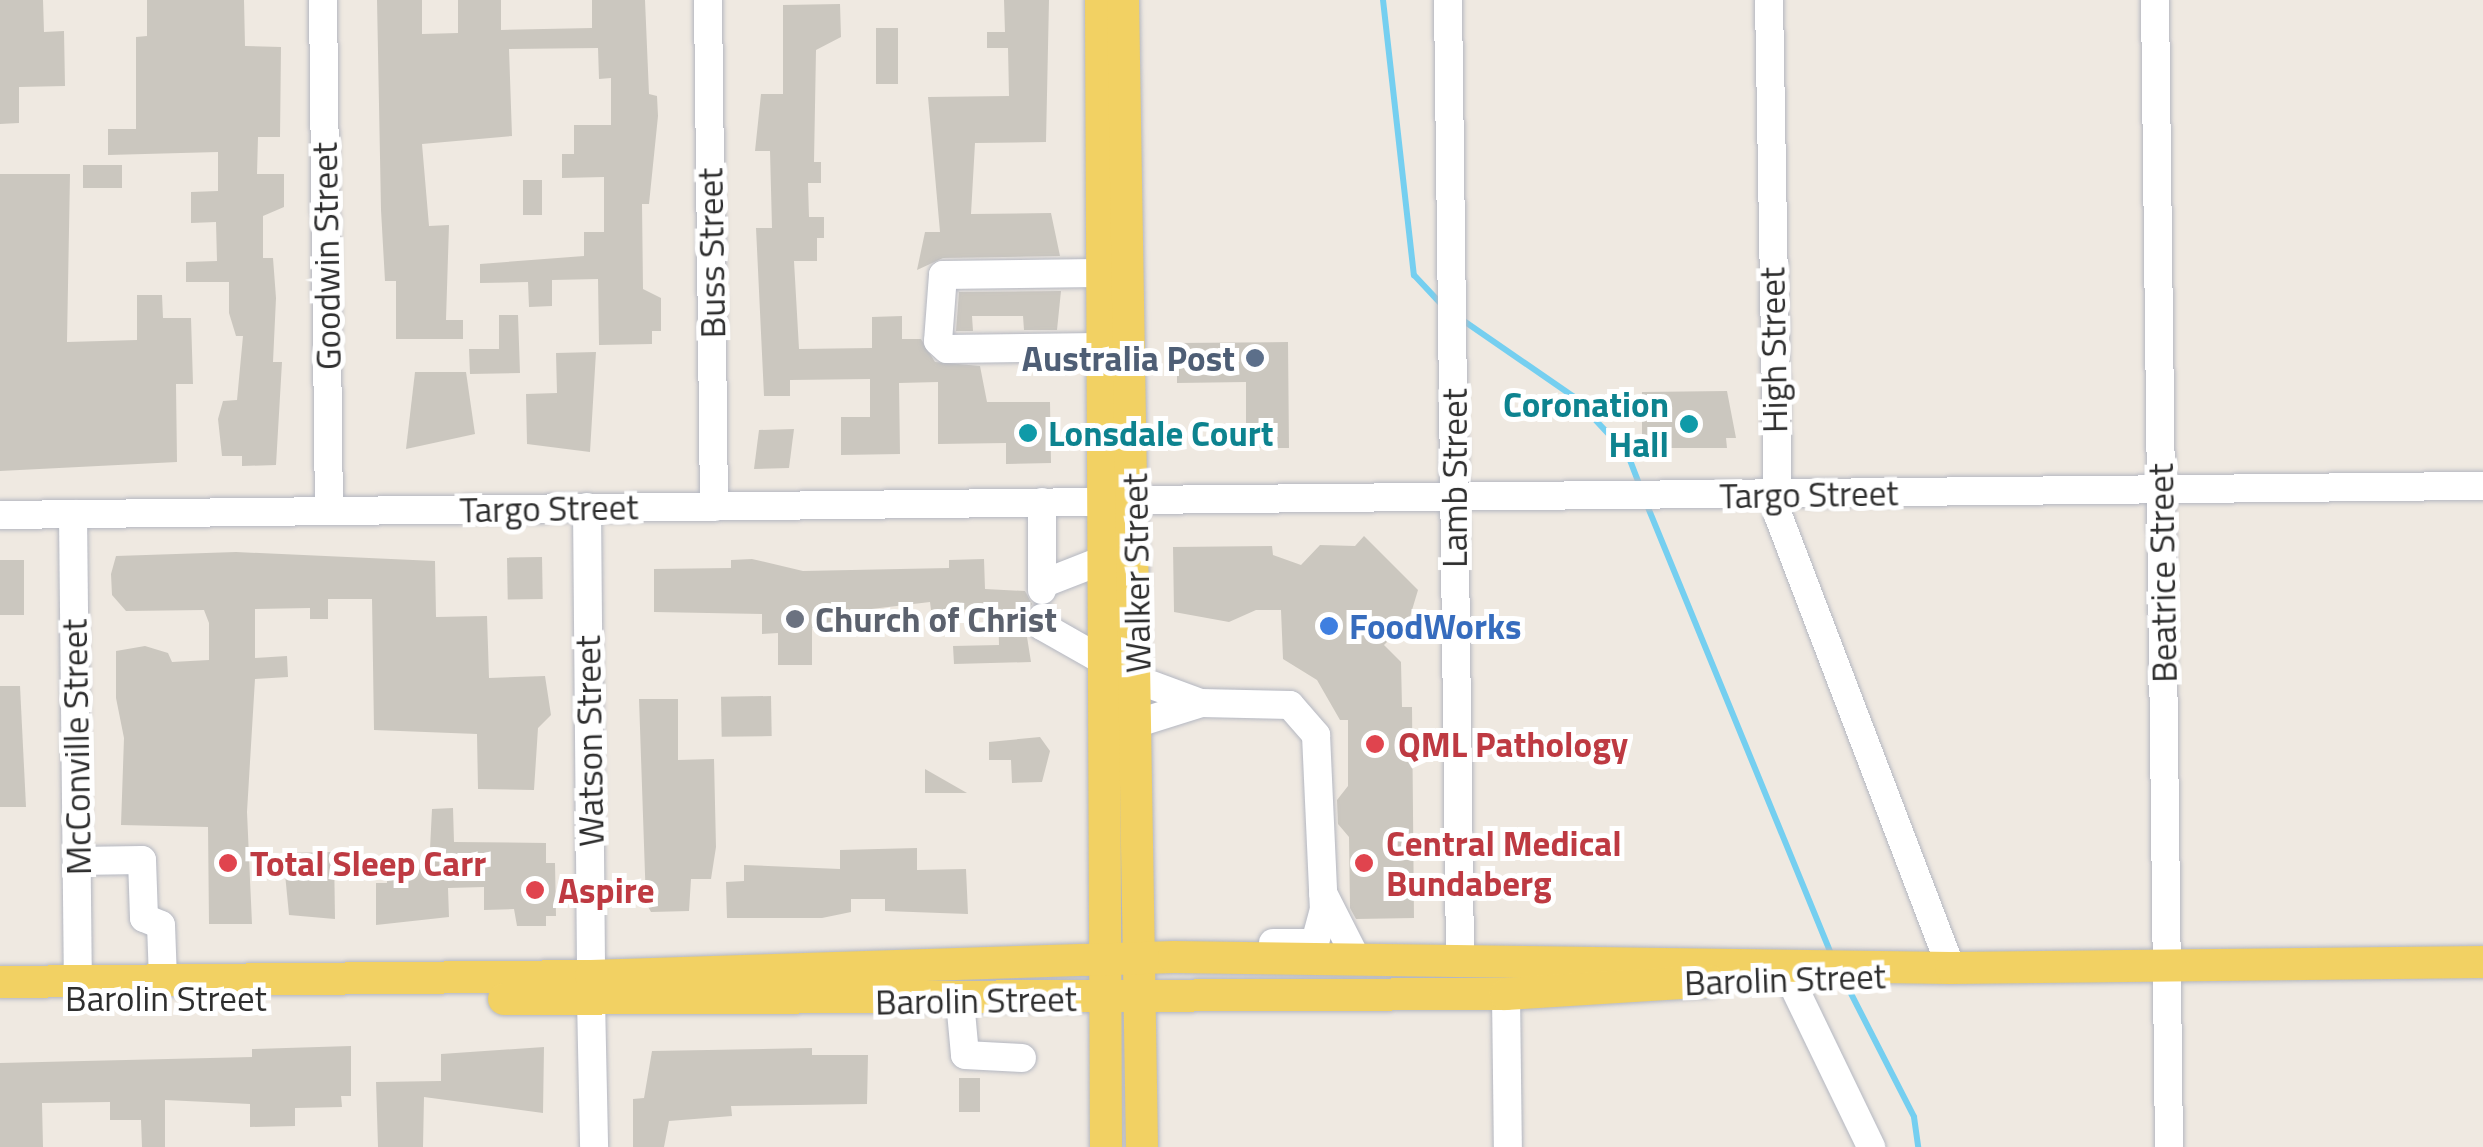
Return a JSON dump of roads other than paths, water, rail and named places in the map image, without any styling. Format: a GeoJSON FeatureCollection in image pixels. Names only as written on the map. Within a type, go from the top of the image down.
{"type":"FeatureCollection","features":[{"type":"Feature","properties":{"kind":"main road","name":"Walker Street"},"geometry":{"type":"LineString","coordinates":[[1101,0],[1097,502],[1106,1147]]}},
{"type":"Feature","properties":{"kind":"main road","name":"Walker Street"},"geometry":{"type":"LineString","coordinates":[[1124,0],[1134,345],[1142,1147]]}},
{"type":"Feature","properties":{"kind":"main road"},"geometry":{"type":"LineString","coordinates":[[1097,502],[1116,476],[1118,395],[1134,345]]}},
{"type":"Feature","properties":{"kind":"main road"},"geometry":{"type":"LineString","coordinates":[[1100,668],[1117,610],[1117,527],[1136,500]]}},
{"type":"Feature","properties":{"kind":"main road"},"geometry":{"type":"LineString","coordinates":[[1460,956],[1469,967],[1507,978],[1591,977],[1622,985]]}},
{"type":"Feature","properties":{"kind":"main road","name":"Barolin Street"},"geometry":{"type":"LineString","coordinates":[[0,1000],[591,988],[1140,958],[1460,956],[1808,973]]}},
{"type":"Feature","properties":{"kind":"main road","name":"Barolin Street"},"geometry":{"type":"LineString","coordinates":[[0,982],[163,980],[591,988],[960,1001],[1506,994],[1854,970],[2483,962]]}},
{"type":"Feature","properties":{"kind":"street","name":"Goodwin Street"},"geometry":{"type":"LineString","coordinates":[[323,0],[328,511]]}},
{"type":"Feature","properties":{"kind":"street","name":"Buss Street"},"geometry":{"type":"LineString","coordinates":[[708,0],[714,507]]}},
{"type":"Feature","properties":{"kind":"street","name":"Lamb Street"},"geometry":{"type":"LineString","coordinates":[[1448,0],[1460,956]]}},
{"type":"Feature","properties":{"kind":"street","name":"High Street"},"geometry":{"type":"LineString","coordinates":[[1769,0],[1775,494],[1951,968]]}},
{"type":"Feature","properties":{"kind":"street","name":"Beatrice Street"},"geometry":{"type":"LineString","coordinates":[[2155,0],[2169,1147]]}},
{"type":"Feature","properties":{"kind":"street"},"geometry":{"type":"LineString","coordinates":[[1097,273],[943,275],[938,340],[947,349],[1098,347]]}},
{"type":"Feature","properties":{"kind":"street","name":"Targo Street"},"geometry":{"type":"LineString","coordinates":[[1136,500],[1628,498],[2483,486]]}},
{"type":"Feature","properties":{"kind":"street"},"geometry":{"type":"LineString","coordinates":[[1042,502],[1042,626],[1100,668]]}},
{"type":"Feature","properties":{"kind":"street","name":"Targo Street"},"geometry":{"type":"LineString","coordinates":[[0,514],[1097,502]]}},
{"type":"Feature","properties":{"kind":"street","name":"Watson Street"},"geometry":{"type":"LineString","coordinates":[[587,507],[594,1147]]}},
{"type":"Feature","properties":{"kind":"street","name":"McConville Street"},"geometry":{"type":"LineString","coordinates":[[73,514],[78,981]]}},
{"type":"Feature","properties":{"kind":"street"},"geometry":{"type":"LineString","coordinates":[[1042,597],[1098,562]]}},
{"type":"Feature","properties":{"kind":"street"},"geometry":{"type":"LineString","coordinates":[[1138,680],[1200,702],[1290,705],[1313,730],[1324,893],[1315,943],[1268,943],[1229,958]]}},
{"type":"Feature","properties":{"kind":"street"},"geometry":{"type":"LineString","coordinates":[[1138,723],[1200,702]]}},
{"type":"Feature","properties":{"kind":"street"},"geometry":{"type":"LineString","coordinates":[[77,862],[142,860],[144,918],[162,926],[163,980]]}},
{"type":"Feature","properties":{"kind":"street"},"geometry":{"type":"LineString","coordinates":[[1324,893],[1355,956]]}},
{"type":"Feature","properties":{"kind":"street"},"geometry":{"type":"LineString","coordinates":[[1808,973],[1871,1147]]}},
{"type":"Feature","properties":{"kind":"street"},"geometry":{"type":"LineString","coordinates":[[1506,994],[1508,1147]]}},
{"type":"Feature","properties":{"kind":"street"},"geometry":{"type":"LineString","coordinates":[[960,1001],[964,1055],[1022,1058]]}},
{"type":"Feature","properties":{"kind":"waterway"},"geometry":{"type":"LineString","coordinates":[[1383,0],[1414,275],[1443,306]]}},
{"type":"Feature","properties":{"kind":"waterway"},"geometry":{"type":"LineString","coordinates":[[1461,319],[1574,397],[1628,455],[1641,489]]}},
{"type":"Feature","properties":{"kind":"waterway"},"geometry":{"type":"LineString","coordinates":[[1647,505],[1832,956]]}},
{"type":"Feature","properties":{"kind":"waterway"},"geometry":{"type":"LineString","coordinates":[[1842,976],[1914,1117],[1918,1147]]}},
{"type":"Feature","properties":{"kind":"place","name":"Australia Post"},"geometry":{"type":"Point","coordinates":[1255,358]}},
{"type":"Feature","properties":{"kind":"place","name":"Coronation Hall"},"geometry":{"type":"Point","coordinates":[1689,424]}},
{"type":"Feature","properties":{"kind":"place","name":"Lonsdale Court"},"geometry":{"type":"Point","coordinates":[1028,433]}},
{"type":"Feature","properties":{"kind":"place","name":"Church of Christ"},"geometry":{"type":"Point","coordinates":[795,619]}},
{"type":"Feature","properties":{"kind":"place","name":"FoodWorks"},"geometry":{"type":"Point","coordinates":[1329,626]}},
{"type":"Feature","properties":{"kind":"place","name":"QML Pathology"},"geometry":{"type":"Point","coordinates":[1375,744]}},
{"type":"Feature","properties":{"kind":"place","name":"Total Sleep Carr"},"geometry":{"type":"Point","coordinates":[228,863]}},
{"type":"Feature","properties":{"kind":"place","name":"Central Medical Bundaberg"},"geometry":{"type":"Point","coordinates":[1364,863]}},
{"type":"Feature","properties":{"kind":"place","name":"Aspire"},"geometry":{"type":"Point","coordinates":[535,890]}}]}
